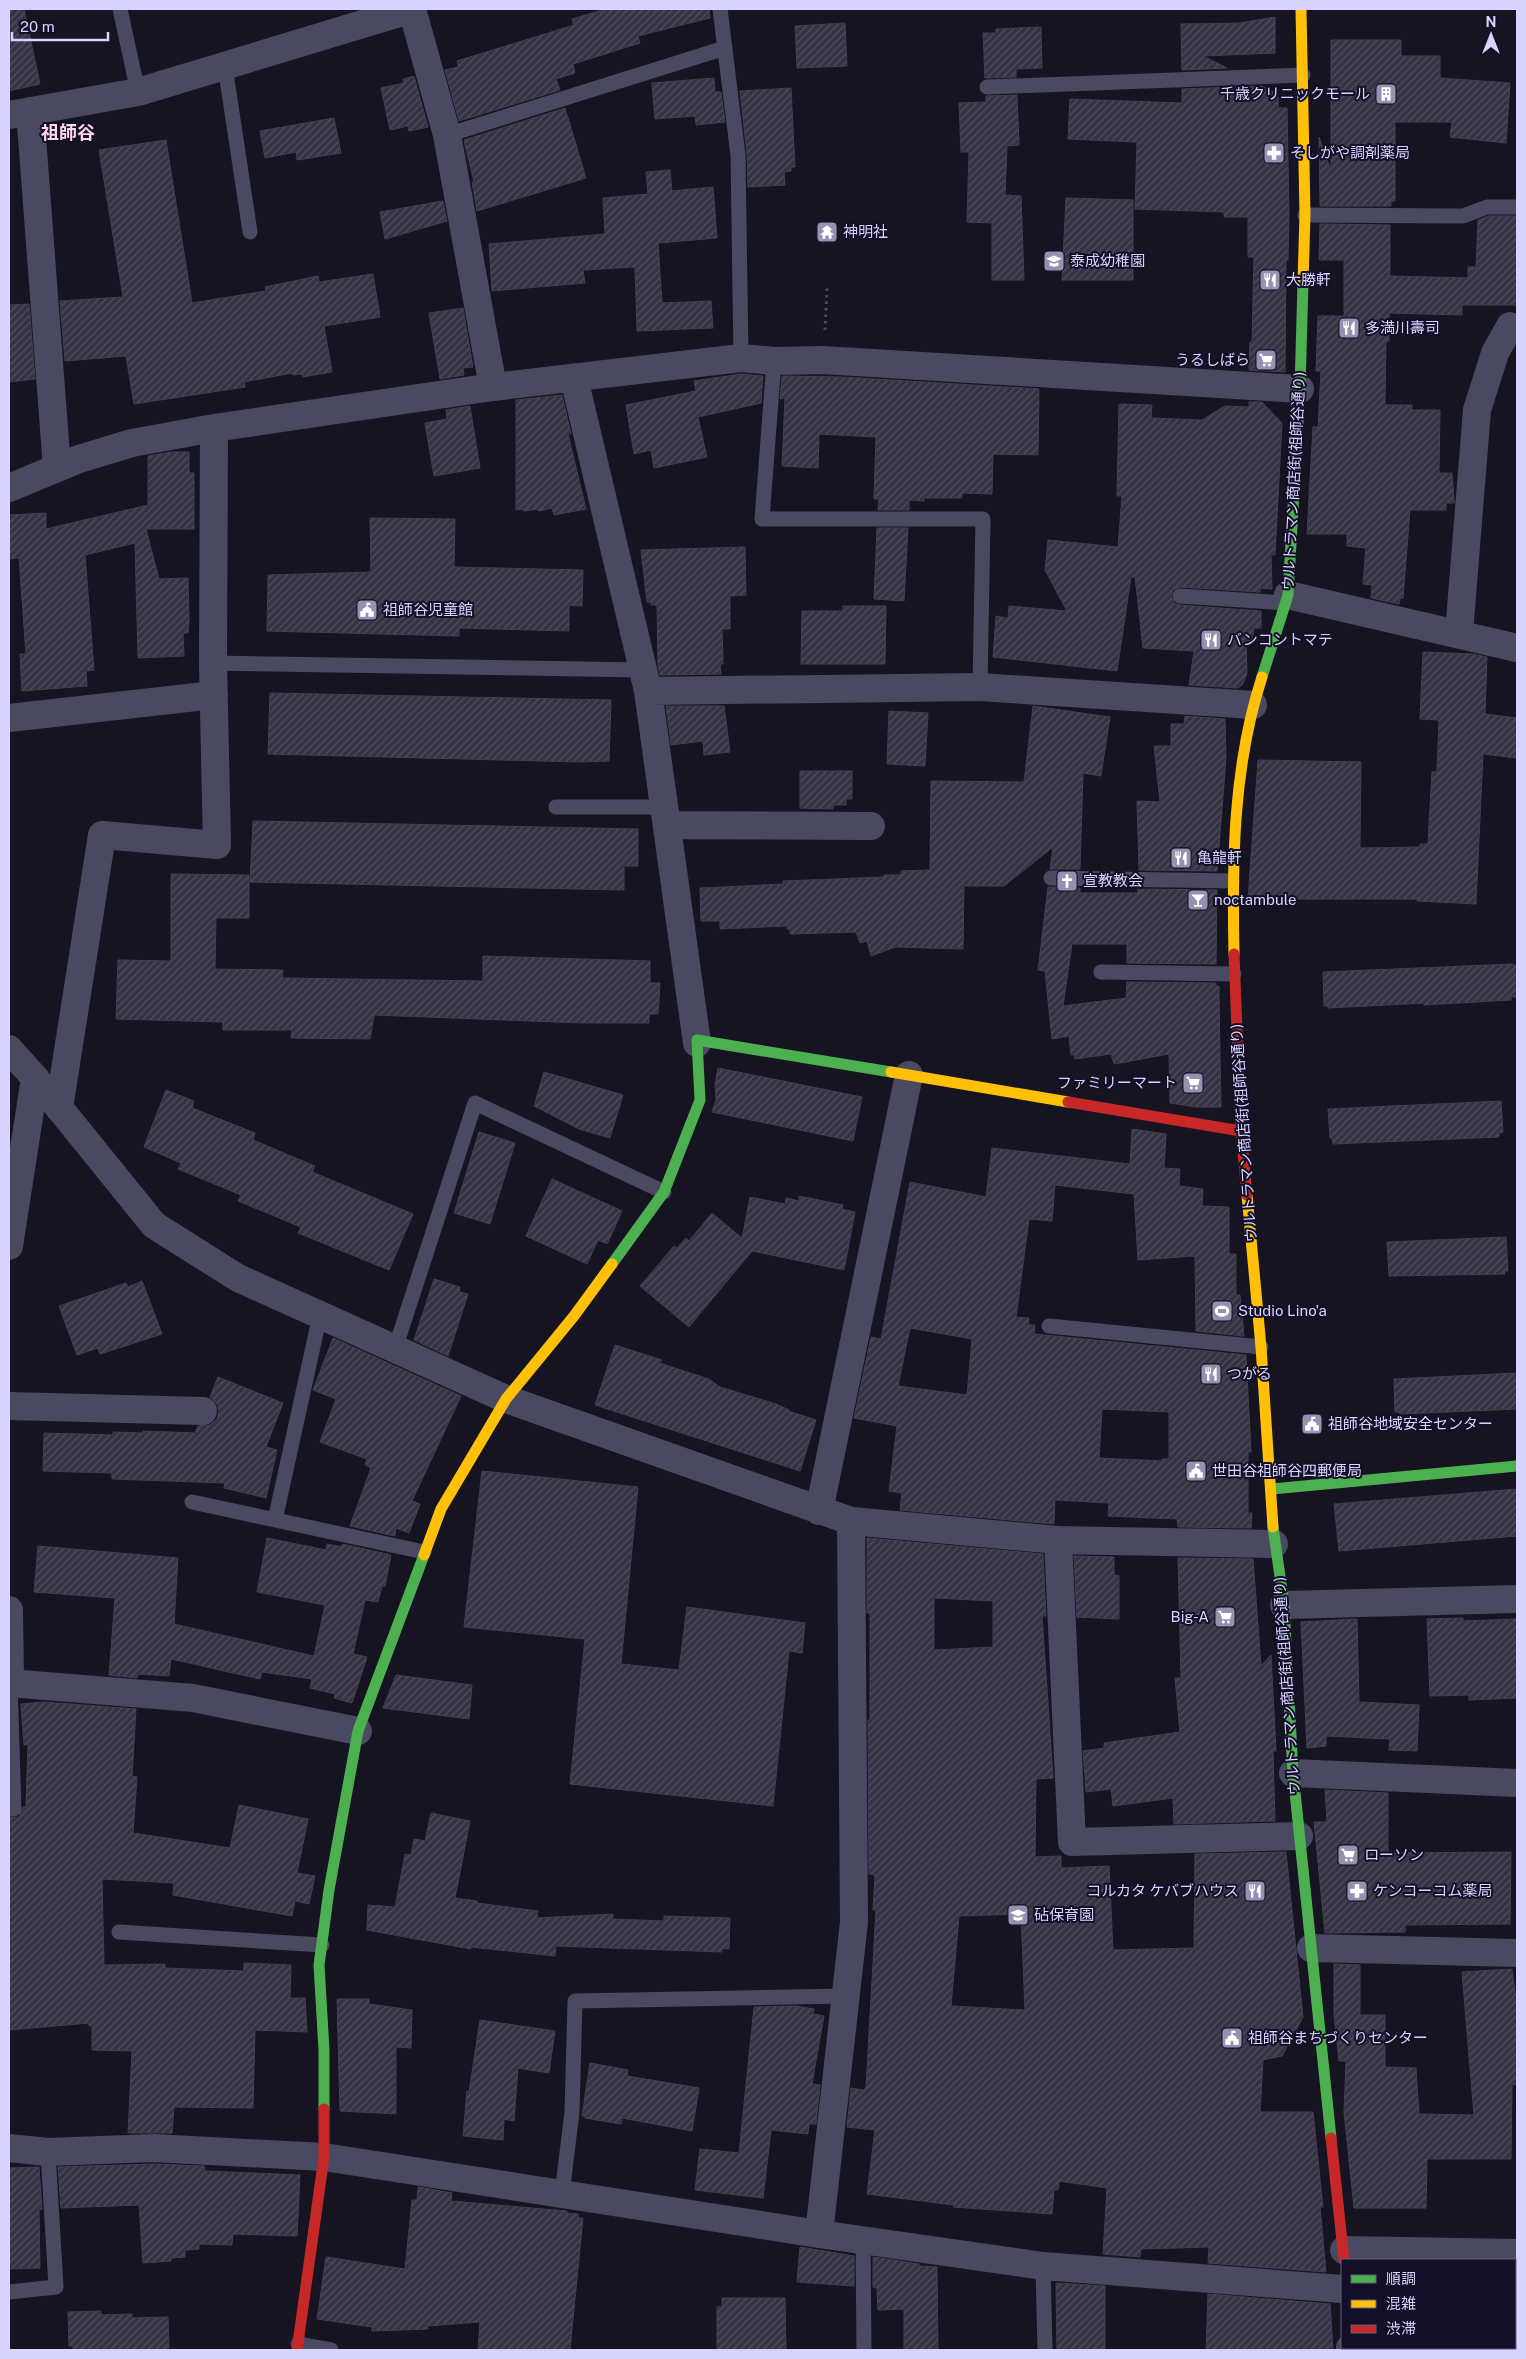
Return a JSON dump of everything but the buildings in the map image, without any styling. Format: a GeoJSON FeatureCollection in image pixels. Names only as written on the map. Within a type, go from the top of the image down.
{"type":"FeatureCollection","features":[{"type":"Feature","properties":{"kind":"street"},"geometry":{"type":"LineString","coordinates":[[57,468],[19,113],[138,92],[412,9],[447,135],[493,387]]}},
{"type":"Feature","properties":{"kind":"street","name":"ウルトラマン商店街(祖師谷通り)"},"geometry":{"type":"LineString","coordinates":[[1301,9],[1305,214],[1300,389],[1287,599],[1253,705],[1241,763],[1232,881],[1241,1131],[1261,1347],[1272,1489],[1274,1544],[1284,1605],[1293,1773],[1344,2255]]}},
{"type":"Feature","properties":{"kind":"street"},"geometry":{"type":"LineString","coordinates":[[1459,633],[1477,410],[1495,353],[1514,326]]}},
{"type":"Feature","properties":{"kind":"street"},"geometry":{"type":"LineString","coordinates":[[9,488],[57,468],[132,443],[214,428],[493,387],[741,358],[774,361],[823,360],[1300,389]]}},
{"type":"Feature","properties":{"kind":"street"},"geometry":{"type":"LineString","coordinates":[[298,2347],[324,2157],[324,2050],[319,1965],[329,1890],[358,1731],[440,1509],[506,1398],[574,1316],[664,1192],[700,1100],[697,1042],[666,816],[645,681],[574,378]]}},
{"type":"Feature","properties":{"kind":"street"},"geometry":{"type":"LineString","coordinates":[[59,1108],[102,835],[217,845],[213,663],[214,428]]}},
{"type":"Feature","properties":{"kind":"street"},"geometry":{"type":"LineString","coordinates":[[1287,599],[1459,633],[1517,648]]}},
{"type":"Feature","properties":{"kind":"street"},"geometry":{"type":"LineString","coordinates":[[645,681],[980,687],[1253,705]]}},
{"type":"Feature","properties":{"kind":"street"},"geometry":{"type":"LineString","coordinates":[[9,718],[214,695]]}},
{"type":"Feature","properties":{"kind":"street"},"geometry":{"type":"LineString","coordinates":[[666,816],[871,826]]}},
{"type":"Feature","properties":{"kind":"street"},"geometry":{"type":"LineString","coordinates":[[697,1042],[909,1075],[1241,1131]]}},
{"type":"Feature","properties":{"kind":"street"},"geometry":{"type":"LineString","coordinates":[[9,1049],[35,1078],[154,1225],[238,1278],[506,1398],[819,1511],[852,1521],[1058,1540],[1274,1544]]}},
{"type":"Feature","properties":{"kind":"street"},"geometry":{"type":"LineString","coordinates":[[819,1511],[909,1075]]}},
{"type":"Feature","properties":{"kind":"street"},"geometry":{"type":"LineString","coordinates":[[9,1246],[35,1078]]}},
{"type":"Feature","properties":{"kind":"street"},"geometry":{"type":"LineString","coordinates":[[9,1406],[203,1411]]}},
{"type":"Feature","properties":{"kind":"street"},"geometry":{"type":"LineString","coordinates":[[1272,1489],[1517,1466]]}},
{"type":"Feature","properties":{"kind":"street"},"geometry":{"type":"LineString","coordinates":[[819,2234],[854,1922],[852,1521]]}},
{"type":"Feature","properties":{"kind":"street"},"geometry":{"type":"LineString","coordinates":[[1058,1540],[1072,1842],[1299,1836]]}},
{"type":"Feature","properties":{"kind":"street"},"geometry":{"type":"LineString","coordinates":[[1284,1605],[1517,1599]]}},
{"type":"Feature","properties":{"kind":"street"},"geometry":{"type":"LineString","coordinates":[[9,1610],[10,1683],[193,1698],[358,1731]]}},
{"type":"Feature","properties":{"kind":"street"},"geometry":{"type":"LineString","coordinates":[[1293,1773],[1517,1784]]}},
{"type":"Feature","properties":{"kind":"street"},"geometry":{"type":"LineString","coordinates":[[1312,1948],[1517,1952]]}},
{"type":"Feature","properties":{"kind":"street"},"geometry":{"type":"LineString","coordinates":[[9,2148],[48,2152],[154,2148],[324,2157],[819,2234],[1043,2266],[1341,2289]]}},
{"type":"Feature","properties":{"kind":"street"},"geometry":{"type":"LineString","coordinates":[[1344,2255],[1517,2253]]}},
{"type":"Feature","properties":{"kind":"lane"},"geometry":{"type":"LineString","coordinates":[[120,9],[138,92]]}},
{"type":"Feature","properties":{"kind":"lane"},"geometry":{"type":"LineString","coordinates":[[720,9],[738,155],[741,358]]}},
{"type":"Feature","properties":{"kind":"lane"},"geometry":{"type":"LineString","coordinates":[[447,135],[725,48]]}},
{"type":"Feature","properties":{"kind":"lane"},"geometry":{"type":"LineString","coordinates":[[225,66],[250,232]]}},
{"type":"Feature","properties":{"kind":"lane"},"geometry":{"type":"LineString","coordinates":[[987,87],[1303,75]]}},
{"type":"Feature","properties":{"kind":"lane"},"geometry":{"type":"LineString","coordinates":[[1305,214],[1463,216],[1487,207],[1517,206]]}},
{"type":"Feature","properties":{"kind":"lane"},"geometry":{"type":"LineString","coordinates":[[774,361],[762,519],[983,519],[980,687]]}},
{"type":"Feature","properties":{"kind":"lane"},"geometry":{"type":"LineString","coordinates":[[1180,596],[1287,599]]}},
{"type":"Feature","properties":{"kind":"lane"},"geometry":{"type":"LineString","coordinates":[[213,663],[645,681]]}},
{"type":"Feature","properties":{"kind":"lane"},"geometry":{"type":"LineString","coordinates":[[556,807],[666,816]]}},
{"type":"Feature","properties":{"kind":"lane"},"geometry":{"type":"LineString","coordinates":[[1051,878],[1232,881]]}},
{"type":"Feature","properties":{"kind":"lane"},"geometry":{"type":"LineString","coordinates":[[1101,972],[1234,974]]}},
{"type":"Feature","properties":{"kind":"lane"},"geometry":{"type":"LineString","coordinates":[[395,1349],[475,1103],[664,1192]]}},
{"type":"Feature","properties":{"kind":"lane"},"geometry":{"type":"LineString","coordinates":[[275,1520],[320,1315]]}},
{"type":"Feature","properties":{"kind":"lane"},"geometry":{"type":"LineString","coordinates":[[1049,1326],[1261,1347]]}},
{"type":"Feature","properties":{"kind":"lane"},"geometry":{"type":"LineString","coordinates":[[192,1502],[424,1552]]}},
{"type":"Feature","properties":{"kind":"lane"},"geometry":{"type":"LineString","coordinates":[[9,1809],[14,1809],[10,1683]]}},
{"type":"Feature","properties":{"kind":"lane"},"geometry":{"type":"LineString","coordinates":[[119,1932],[322,1944]]}},
{"type":"Feature","properties":{"kind":"lane"},"geometry":{"type":"LineString","coordinates":[[562,2194],[572,2112],[575,2001],[846,1996]]}},
{"type":"Feature","properties":{"kind":"lane"},"geometry":{"type":"LineString","coordinates":[[9,2292],[56,2287],[48,2152]]}},
{"type":"Feature","properties":{"kind":"lane"},"geometry":{"type":"LineString","coordinates":[[863,2240],[864,2350]]}},
{"type":"Feature","properties":{"kind":"lane"},"geometry":{"type":"LineString","coordinates":[[1043,2266],[1045,2350]]}},
{"type":"Feature","properties":{"kind":"lane"},"geometry":{"type":"LineString","coordinates":[[298,2347],[331,2350]]}},
{"type":"Feature","properties":{"kind":"path"},"geometry":{"type":"LineString","coordinates":[[823,360],[827,288]]}},
{"type":"Feature","properties":{"kind":"traffic: fast"},"geometry":{"type":"LineString","coordinates":[[1262,677],[1288,595],[1300,389],[1303,282]]}},
{"type":"Feature","properties":{"kind":"traffic: fast"},"geometry":{"type":"LineString","coordinates":[[612,1264],[664,1192],[700,1100],[697,1040],[891,1072]]}},
{"type":"Feature","properties":{"kind":"traffic: fast"},"geometry":{"type":"LineString","coordinates":[[1272,1489],[1517,1466]]}},
{"type":"Feature","properties":{"kind":"traffic: fast"},"geometry":{"type":"LineString","coordinates":[[1273,1527],[1284,1605],[1293,1773],[1331,2138]]}},
{"type":"Feature","properties":{"kind":"traffic: fast"},"geometry":{"type":"LineString","coordinates":[[324,2109],[324,2050],[319,1965],[329,1890],[358,1731],[424,1555]]}},
{"type":"Feature","properties":{"kind":"traffic: slow"},"geometry":{"type":"LineString","coordinates":[[1301,9],[1305,215],[1303,282]]}},
{"type":"Feature","properties":{"kind":"traffic: slow"},"geometry":{"type":"LineString","coordinates":[[1234,954],[1233,884],[1236,814],[1245,745],[1262,677]]}},
{"type":"Feature","properties":{"kind":"traffic: slow"},"geometry":{"type":"LineString","coordinates":[[891,1072],[1068,1102]]}},
{"type":"Feature","properties":{"kind":"traffic: slow"},"geometry":{"type":"LineString","coordinates":[[1247,1195],[1261,1347],[1273,1527]]}},
{"type":"Feature","properties":{"kind":"traffic: slow"},"geometry":{"type":"LineString","coordinates":[[424,1555],[441,1509],[506,1399],[574,1316],[612,1264]]}},
{"type":"Feature","properties":{"kind":"traffic: jam"},"geometry":{"type":"LineString","coordinates":[[1234,954],[1241,1131],[1247,1195]]}},
{"type":"Feature","properties":{"kind":"traffic: jam"},"geometry":{"type":"LineString","coordinates":[[1068,1102],[1241,1131]]}},
{"type":"Feature","properties":{"kind":"traffic: jam"},"geometry":{"type":"LineString","coordinates":[[297,2350],[324,2157],[324,2109]]}},
{"type":"Feature","properties":{"kind":"traffic: jam"},"geometry":{"type":"LineString","coordinates":[[1331,2138],[1344,2259]]}},
{"type":"Feature","properties":{"kind":"place","name":"千歳クリニックモール"},"geometry":{"type":"Point","coordinates":[1386,94]}},
{"type":"Feature","properties":{"kind":"place","name":"そしがや調剤薬局"},"geometry":{"type":"Point","coordinates":[1274,153]}},
{"type":"Feature","properties":{"kind":"place","name":"神明社"},"geometry":{"type":"Point","coordinates":[827,232]}},
{"type":"Feature","properties":{"kind":"place","name":"泰成幼稚園"},"geometry":{"type":"Point","coordinates":[1054,261]}},
{"type":"Feature","properties":{"kind":"place","name":"大勝軒"},"geometry":{"type":"Point","coordinates":[1270,280]}},
{"type":"Feature","properties":{"kind":"place","name":"多満川壽司"},"geometry":{"type":"Point","coordinates":[1349,328]}},
{"type":"Feature","properties":{"kind":"place","name":"うるしばら"},"geometry":{"type":"Point","coordinates":[1266,360]}},
{"type":"Feature","properties":{"kind":"place","name":"祖師谷児童館"},"geometry":{"type":"Point","coordinates":[367,610]}},
{"type":"Feature","properties":{"kind":"place","name":"バンコントマテ"},"geometry":{"type":"Point","coordinates":[1211,640]}},
{"type":"Feature","properties":{"kind":"place","name":"亀龍軒"},"geometry":{"type":"Point","coordinates":[1181,858]}},
{"type":"Feature","properties":{"kind":"place","name":"宣教教会"},"geometry":{"type":"Point","coordinates":[1067,881]}},
{"type":"Feature","properties":{"kind":"place","name":"noctambule"},"geometry":{"type":"Point","coordinates":[1198,900]}},
{"type":"Feature","properties":{"kind":"place","name":"ファミリーマート"},"geometry":{"type":"Point","coordinates":[1193,1083]}},
{"type":"Feature","properties":{"kind":"place","name":"Studio Lino'a"},"geometry":{"type":"Point","coordinates":[1222,1311]}},
{"type":"Feature","properties":{"kind":"place","name":"つがる"},"geometry":{"type":"Point","coordinates":[1211,1374]}},
{"type":"Feature","properties":{"kind":"place","name":"祖師谷地域安全センター"},"geometry":{"type":"Point","coordinates":[1312,1424]}},
{"type":"Feature","properties":{"kind":"place","name":"世田谷祖師谷四郵便局"},"geometry":{"type":"Point","coordinates":[1196,1471]}},
{"type":"Feature","properties":{"kind":"place","name":"Big-A"},"geometry":{"type":"Point","coordinates":[1225,1617]}},
{"type":"Feature","properties":{"kind":"place","name":"ローソン"},"geometry":{"type":"Point","coordinates":[1348,1855]}},
{"type":"Feature","properties":{"kind":"place","name":"コルカタ ケバブハウス"},"geometry":{"type":"Point","coordinates":[1255,1891]}},
{"type":"Feature","properties":{"kind":"place","name":"ケンコーコム薬局"},"geometry":{"type":"Point","coordinates":[1357,1891]}},
{"type":"Feature","properties":{"kind":"place","name":"砧保育園"},"geometry":{"type":"Point","coordinates":[1018,1915]}},
{"type":"Feature","properties":{"kind":"place","name":"祖師谷まちづくりセンター"},"geometry":{"type":"Point","coordinates":[1232,2038]}},
{"type":"Feature","properties":{"kind":"district","name":"祖師谷"},"geometry":{"type":"Point","coordinates":[68,133]}}]}
